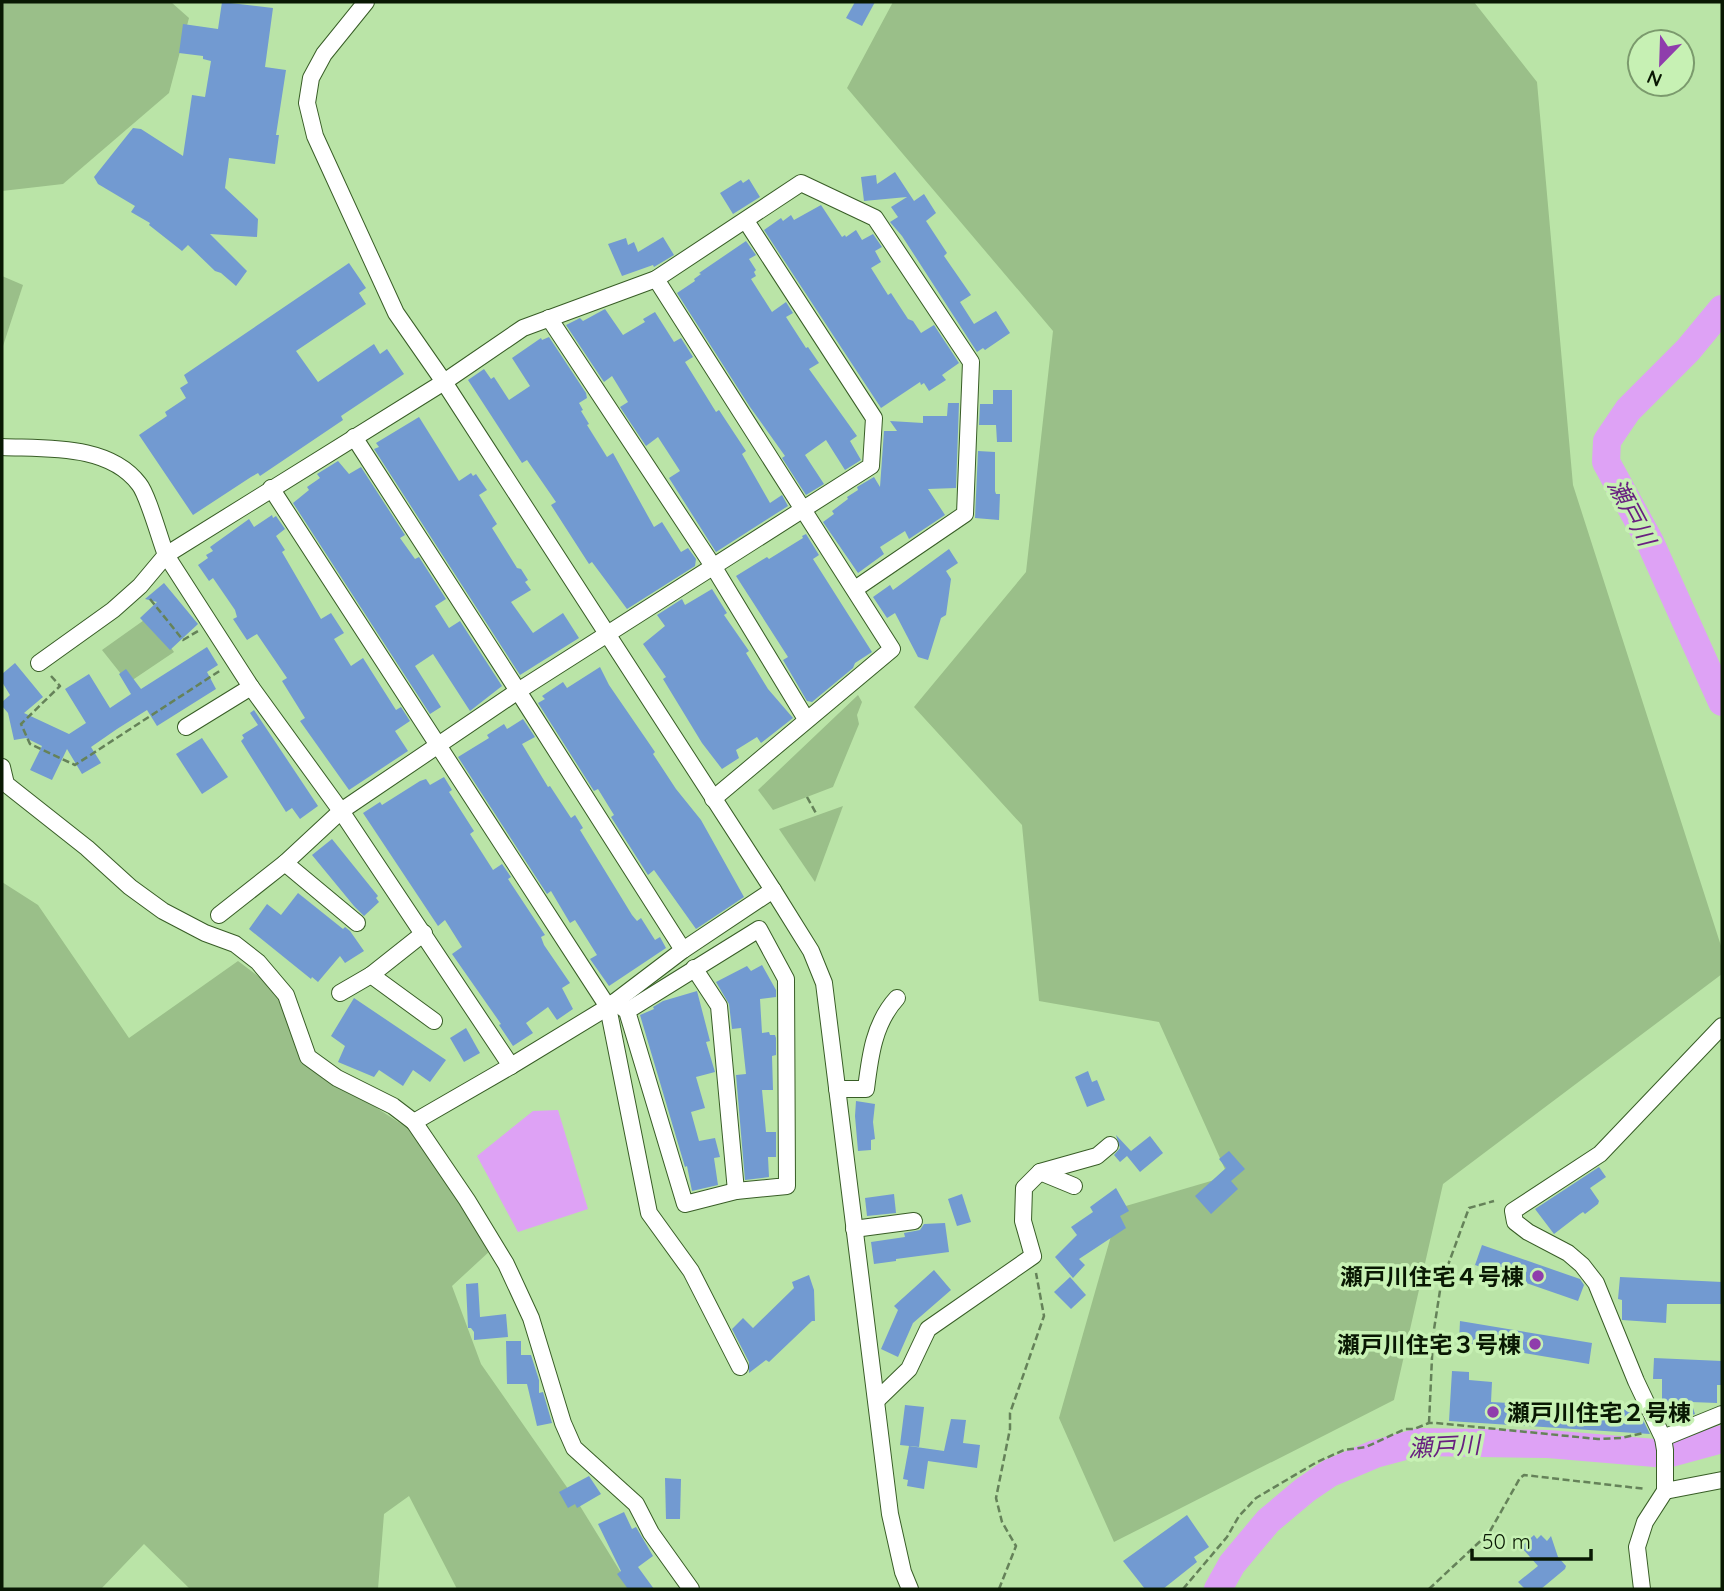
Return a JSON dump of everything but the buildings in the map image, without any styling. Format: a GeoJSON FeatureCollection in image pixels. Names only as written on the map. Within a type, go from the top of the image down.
{"type":"FeatureCollection","features":[{"type":"Feature","properties":{"kind":"street"},"geometry":{"type":"LineString","coordinates":[[366,2],[324,54],[312,78],[307,103],[315,136],[396,313],[444,382],[773,891],[811,951],[824,982],[890,1514],[903,1572],[910,1589]]}},
{"type":"Feature","properties":{"kind":"street"},"geometry":{"type":"LineString","coordinates":[[39,663],[113,610],[140,586],[166,555],[444,382],[523,328],[656,279],[801,183],[875,218],[971,362],[965,514],[855,589]]}},
{"type":"Feature","properties":{"kind":"street"},"geometry":{"type":"LineString","coordinates":[[219,915],[285,863],[341,811],[518,691],[871,466],[874,418],[746,221]]}},
{"type":"Feature","properties":{"kind":"street"},"geometry":{"type":"LineString","coordinates":[[656,279],[892,649],[713,799]]}},
{"type":"Feature","properties":{"kind":"street"},"geometry":{"type":"LineString","coordinates":[[549,318],[713,566],[806,719]]}},
{"type":"Feature","properties":{"kind":"street"},"geometry":{"type":"LineString","coordinates":[[354,437],[683,950]]}},
{"type":"Feature","properties":{"kind":"street"},"geometry":{"type":"LineString","coordinates":[[2,447],[82,452],[115,463],[140,485],[166,555],[251,687],[341,811],[511,1066]]}},
{"type":"Feature","properties":{"kind":"street"},"geometry":{"type":"LineString","coordinates":[[271,488],[439,747],[617,1007],[685,1204],[736,1191],[787,1186],[786,979],[759,929],[694,968],[617,1007],[414,1122]]}},
{"type":"Feature","properties":{"kind":"street"},"geometry":{"type":"LineString","coordinates":[[186,727],[251,687]]}},
{"type":"Feature","properties":{"kind":"street"},"geometry":{"type":"LineString","coordinates":[[2,767],[6,784],[87,848],[130,887],[163,911],[194,928],[235,944],[258,962],[286,995],[308,1057],[337,1078],[393,1106],[414,1122],[506,1264],[531,1318],[563,1423],[574,1448],[636,1504],[651,1533],[691,1589]]}},
{"type":"Feature","properties":{"kind":"street"},"geometry":{"type":"LineString","coordinates":[[285,863],[357,923]]}},
{"type":"Feature","properties":{"kind":"street"},"geometry":{"type":"LineString","coordinates":[[617,1007],[683,950],[773,891]]}},
{"type":"Feature","properties":{"kind":"street"},"geometry":{"type":"LineString","coordinates":[[340,993],[371,975],[424,933]]}},
{"type":"Feature","properties":{"kind":"street"},"geometry":{"type":"LineString","coordinates":[[694,968],[719,1006],[736,1191]]}},
{"type":"Feature","properties":{"kind":"street"},"geometry":{"type":"LineString","coordinates":[[371,975],[434,1021]]}},
{"type":"Feature","properties":{"kind":"street"},"geometry":{"type":"LineString","coordinates":[[837,1089],[866,1089],[870,1055],[884,1013],[897,998]]}},
{"type":"Feature","properties":{"kind":"street"},"geometry":{"type":"LineString","coordinates":[[617,1007],[649,1213],[691,1271],[740,1367]]}},
{"type":"Feature","properties":{"kind":"street"},"geometry":{"type":"LineString","coordinates":[[1642,1589],[1637,1547],[1645,1522],[1665,1491],[1664,1444],[1596,1283],[1568,1253],[1515,1222],[1513,1212],[1600,1154],[1722,1026]]}},
{"type":"Feature","properties":{"kind":"street"},"geometry":{"type":"LineString","coordinates":[[877,1400],[909,1369],[928,1329],[1033,1256],[1023,1221],[1024,1188],[1040,1172],[1097,1156],[1110,1145]]}},
{"type":"Feature","properties":{"kind":"street"},"geometry":{"type":"LineString","coordinates":[[1040,1172],[1074,1186]]}},
{"type":"Feature","properties":{"kind":"street"},"geometry":{"type":"LineString","coordinates":[[854,1229],[914,1221]]}},
{"type":"Feature","properties":{"kind":"street"},"geometry":{"type":"LineString","coordinates":[[1664,1444],[1722,1414]]}},
{"type":"Feature","properties":{"kind":"street"},"geometry":{"type":"LineString","coordinates":[[1665,1491],[1722,1480]]}},
{"type":"Feature","properties":{"kind":"path"},"geometry":{"type":"LineString","coordinates":[[140,586],[183,640],[199,630]]}},
{"type":"Feature","properties":{"kind":"path"},"geometry":{"type":"LineString","coordinates":[[39,663],[60,686],[21,724],[30,744],[75,765],[230,665]]}},
{"type":"Feature","properties":{"kind":"path"},"geometry":{"type":"LineString","coordinates":[[807,797],[817,815]]}},
{"type":"Feature","properties":{"kind":"path"},"geometry":{"type":"LineString","coordinates":[[1429,1423],[1433,1336],[1441,1284],[1469,1208],[1494,1201]]}},
{"type":"Feature","properties":{"kind":"path"},"geometry":{"type":"LineString","coordinates":[[999,1589],[1016,1546],[1002,1522],[996,1499],[1010,1429],[1010,1413],[1044,1316],[1033,1256]]}},
{"type":"Feature","properties":{"kind":"path"},"geometry":{"type":"LineString","coordinates":[[1183,1589],[1256,1498],[1317,1462],[1344,1450],[1366,1447],[1405,1429],[1414,1429],[1429,1423],[1598,1438],[1621,1438],[1645,1433],[1664,1444]]}},
{"type":"Feature","properties":{"kind":"path"},"geometry":{"type":"LineString","coordinates":[[1429,1589],[1489,1533],[1524,1475],[1665,1491]]}},
{"type":"Feature","properties":{"kind":"green space"},"geometry":{"type":"Polygon","coordinates":[[[2,2],[171,2],[189,18],[169,93],[63,184],[2,191],[2,2]]]}},
{"type":"Feature","properties":{"kind":"green space"},"geometry":{"type":"Polygon","coordinates":[[[893,2],[1474,2],[1537,82],[1573,485],[1722,949],[1722,974],[1443,1184],[1394,1400],[1114,1542],[1059,1418],[1119,1208],[1228,1176],[1159,1022],[1039,1001],[1022,825],[914,707],[1026,572],[1053,331],[847,88],[893,2]]]}},
{"type":"Feature","properties":{"kind":"green space"},"geometry":{"type":"Polygon","coordinates":[[[2,276],[23,285],[2,349],[2,276]]]}},
{"type":"Feature","properties":{"kind":"green space"},"geometry":{"type":"Polygon","coordinates":[[[154,613],[174,652],[131,681],[125,679],[102,650],[154,613]]]}},
{"type":"Feature","properties":{"kind":"green space"},"geometry":{"type":"Polygon","coordinates":[[[858,695],[862,702],[857,715],[859,724],[833,787],[773,810],[758,790],[858,695]]]}},
{"type":"Feature","properties":{"kind":"green space"},"geometry":{"type":"Polygon","coordinates":[[[843,806],[815,882],[779,829],[843,806]]]}},
{"type":"Feature","properties":{"kind":"green space"},"geometry":{"type":"Polygon","coordinates":[[[2,882],[38,905],[129,1038],[238,961],[282,994],[317,1069],[432,1144],[491,1250],[452,1286],[481,1364],[580,1506],[631,1589],[457,1589],[409,1496],[384,1514],[378,1589],[190,1589],[144,1544],[101,1589],[2,1589],[2,882]]]}},
{"type":"Feature","properties":{"kind":"shaded area"},"geometry":{"type":"Polygon","coordinates":[[[558,1110],[588,1209],[518,1232],[477,1156],[533,1111],[558,1110]]]}},
{"type":"Feature","properties":{"kind":"waterway","name":"瀬戸川"},"geometry":{"type":"LineString","coordinates":[[1722,309],[1688,350],[1628,410],[1607,441],[1606,462],[1650,542],[1722,702]]}},
{"type":"Feature","properties":{"kind":"waterway","name":"瀬戸川"},"geometry":{"type":"LineString","coordinates":[[1218,1589],[1232,1564],[1268,1521],[1330,1473],[1375,1454],[1420,1442],[1548,1444],[1667,1454],[1722,1439]]}},
{"type":"Feature","properties":{"kind":"place","name":"瀬戸川住宅４号棟"},"geometry":{"type":"Point","coordinates":[1538,1276]}},
{"type":"Feature","properties":{"kind":"place","name":"瀬戸川住宅３号棟"},"geometry":{"type":"Point","coordinates":[1535,1344]}},
{"type":"Feature","properties":{"kind":"place","name":"瀬戸川住宅２号棟"},"geometry":{"type":"Point","coordinates":[1493,1412]}}]}
